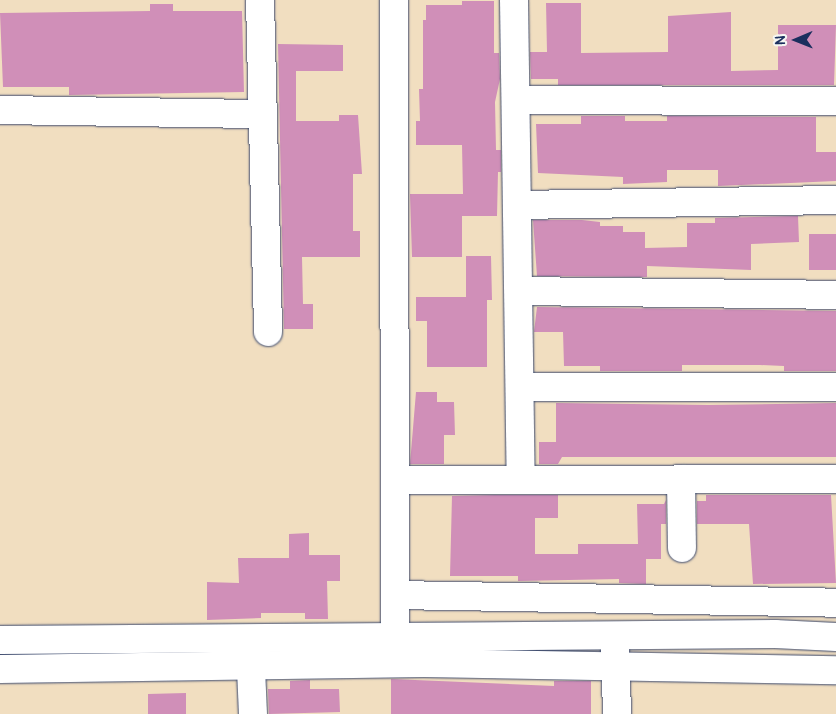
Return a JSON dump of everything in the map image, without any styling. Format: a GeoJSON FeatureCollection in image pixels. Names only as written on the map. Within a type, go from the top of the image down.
{"type":"FeatureCollection","features":[{"type":"Feature","properties":{"kind":"street"},"geometry":{"type":"LineString","coordinates":[[260,0],[268,332]]}},
{"type":"Feature","properties":{"kind":"street"},"geometry":{"type":"LineString","coordinates":[[394,0],[395,637]]}},
{"type":"Feature","properties":{"kind":"street"},"geometry":{"type":"LineString","coordinates":[[514,0],[521,479]]}},
{"type":"Feature","properties":{"kind":"street"},"geometry":{"type":"LineString","coordinates":[[516,100],[836,101]]}},
{"type":"Feature","properties":{"kind":"street"},"geometry":{"type":"LineString","coordinates":[[0,110],[263,114]]}},
{"type":"Feature","properties":{"kind":"street"},"geometry":{"type":"LineString","coordinates":[[518,205],[836,200]]}},
{"type":"Feature","properties":{"kind":"street"},"geometry":{"type":"LineString","coordinates":[[519,291],[836,295]]}},
{"type":"Feature","properties":{"kind":"street"},"geometry":{"type":"LineString","coordinates":[[521,386],[836,388]]}},
{"type":"Feature","properties":{"kind":"street"},"geometry":{"type":"LineString","coordinates":[[681,479],[682,548]]}},
{"type":"Feature","properties":{"kind":"street"},"geometry":{"type":"LineString","coordinates":[[395,480],[836,480]]}},
{"type":"Feature","properties":{"kind":"street"},"geometry":{"type":"LineString","coordinates":[[395,595],[836,602]]}},
{"type":"Feature","properties":{"kind":"street"},"geometry":{"type":"LineString","coordinates":[[642,635],[643,598]]}},
{"type":"Feature","properties":{"kind":"street"},"geometry":{"type":"LineString","coordinates":[[0,640],[251,651],[423,650],[615,635],[775,634],[836,637]]}},
{"type":"Feature","properties":{"kind":"street"},"geometry":{"type":"LineString","coordinates":[[615,635],[617,714]]}},
{"type":"Feature","properties":{"kind":"street"},"geometry":{"type":"LineString","coordinates":[[0,669],[251,651],[395,637],[423,650],[616,664],[836,670]]}},
{"type":"Feature","properties":{"kind":"street"},"geometry":{"type":"LineString","coordinates":[[251,651],[253,714]]}},
{"type":"Feature","properties":{"kind":"building"},"geometry":{"type":"Polygon","coordinates":[[[462,1],[494,1],[494,53],[499,53],[500,79],[495,102],[496,150],[501,150],[501,172],[498,172],[497,216],[462,216],[462,257],[412,257],[410,194],[463,194],[462,145],[416,145],[416,121],[420,121],[419,89],[423,89],[423,20],[426,20],[426,5],[462,5],[462,1]]]}},
{"type":"Feature","properties":{"kind":"building"},"geometry":{"type":"Polygon","coordinates":[[[546,3],[581,3],[581,53],[668,52],[668,16],[731,12],[731,71],[778,70],[778,25],[836,25],[834,85],[558,85],[558,79],[531,79],[530,52],[547,52],[546,3]]]}},
{"type":"Feature","properties":{"kind":"building"},"geometry":{"type":"Polygon","coordinates":[[[150,4],[173,4],[173,11],[242,11],[244,92],[69,95],[69,87],[3,87],[0,13],[150,11],[150,4]]]}},
{"type":"Feature","properties":{"kind":"building"},"geometry":{"type":"Polygon","coordinates":[[[278,44],[343,45],[343,71],[296,71],[296,121],[339,121],[339,115],[358,115],[362,174],[353,174],[353,231],[360,231],[360,257],[302,257],[303,304],[313,304],[313,329],[284,329],[278,44]]]}},
{"type":"Feature","properties":{"kind":"building"},"geometry":{"type":"Polygon","coordinates":[[[581,116],[625,116],[625,121],[667,121],[667,116],[816,117],[816,152],[836,152],[836,181],[718,186],[718,170],[667,170],[667,182],[623,184],[623,177],[538,173],[536,124],[581,124],[581,116]]]}},
{"type":"Feature","properties":{"kind":"building"},"geometry":{"type":"Polygon","coordinates":[[[798,216],[799,242],[751,244],[751,270],[647,266],[647,277],[537,276],[533,220],[582,220],[600,222],[600,226],[623,226],[623,232],[645,232],[645,248],[687,247],[687,223],[715,223],[715,218],[798,216]]]}},
{"type":"Feature","properties":{"kind":"building"},"geometry":{"type":"Polygon","coordinates":[[[809,234],[836,234],[836,270],[809,270],[809,234]]]}},
{"type":"Feature","properties":{"kind":"building"},"geometry":{"type":"Polygon","coordinates":[[[466,256],[491,256],[492,300],[487,300],[487,367],[427,367],[427,321],[416,321],[416,297],[466,297],[466,256]]]}},
{"type":"Feature","properties":{"kind":"building"},"geometry":{"type":"Polygon","coordinates":[[[537,307],[836,311],[836,371],[784,371],[784,366],[760,365],[682,365],[682,371],[600,371],[600,366],[564,366],[563,332],[534,332],[537,307]]]}},
{"type":"Feature","properties":{"kind":"building"},"geometry":{"type":"Polygon","coordinates":[[[416,392],[437,392],[437,402],[454,402],[455,435],[444,435],[444,464],[410,464],[416,392]]]}},
{"type":"Feature","properties":{"kind":"building"},"geometry":{"type":"Polygon","coordinates":[[[556,403],[708,405],[836,403],[836,457],[562,457],[558,464],[539,464],[539,442],[556,442],[556,403]]]}},
{"type":"Feature","properties":{"kind":"building"},"geometry":{"type":"Polygon","coordinates":[[[558,495],[558,518],[535,518],[535,554],[578,554],[578,544],[638,544],[637,504],[664,504],[666,500],[666,524],[661,524],[661,559],[646,559],[646,584],[619,583],[619,579],[518,581],[518,576],[450,576],[452,496],[558,495]]]}},
{"type":"Feature","properties":{"kind":"building"},"geometry":{"type":"Polygon","coordinates":[[[706,495],[831,495],[836,583],[753,584],[749,524],[697,524],[697,501],[706,501],[706,495]]]}},
{"type":"Feature","properties":{"kind":"building"},"geometry":{"type":"Polygon","coordinates":[[[309,533],[309,555],[340,555],[340,581],[327,581],[328,619],[305,619],[305,613],[261,613],[261,618],[207,620],[207,582],[239,583],[238,558],[289,558],[289,534],[309,533]]]}},
{"type":"Feature","properties":{"kind":"building"},"geometry":{"type":"Polygon","coordinates":[[[391,679],[554,686],[554,681],[591,681],[591,714],[391,714],[391,679]]]}},
{"type":"Feature","properties":{"kind":"building"},"geometry":{"type":"Polygon","coordinates":[[[310,680],[310,689],[339,689],[340,712],[269,714],[268,689],[290,689],[290,681],[310,680]]]}},
{"type":"Feature","properties":{"kind":"building"},"geometry":{"type":"Polygon","coordinates":[[[186,693],[186,714],[148,714],[148,694],[186,693]]]}}]}
